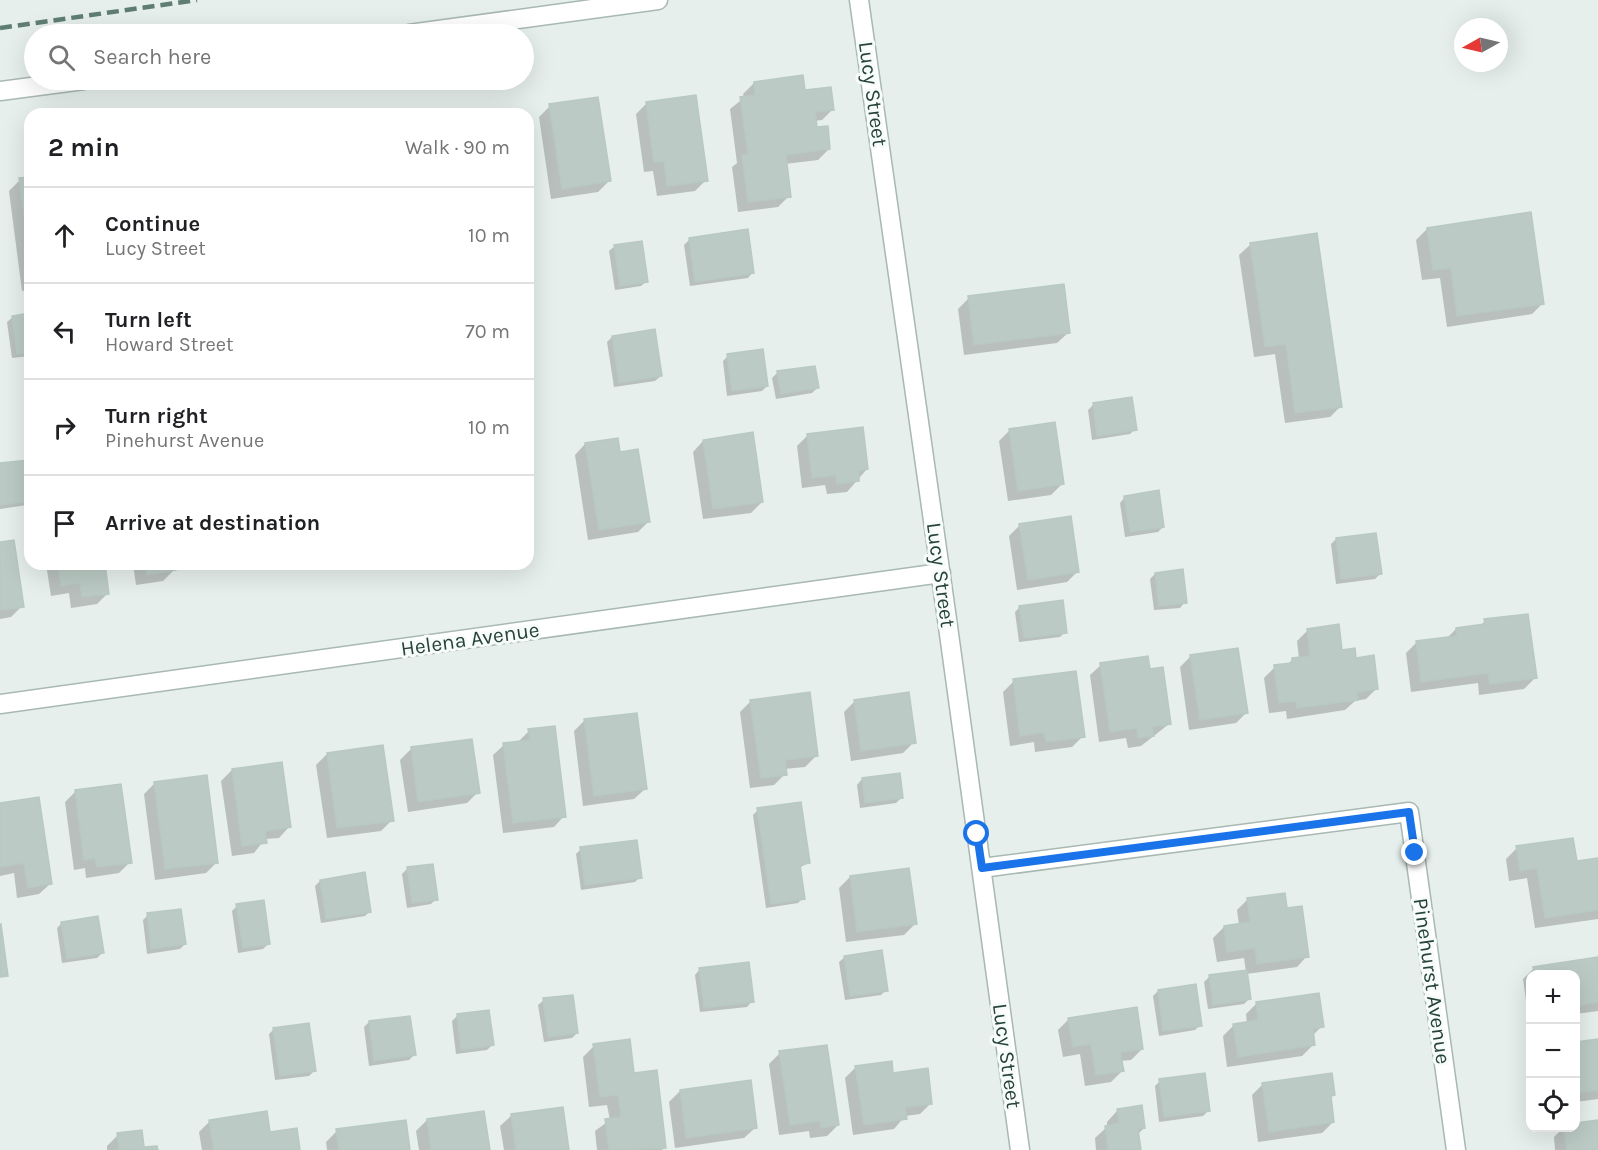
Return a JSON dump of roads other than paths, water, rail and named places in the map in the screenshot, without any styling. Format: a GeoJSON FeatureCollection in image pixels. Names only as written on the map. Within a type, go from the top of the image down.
{"type":"FeatureCollection","features":[{"type":"Feature","properties":{"kind":"street"},"geometry":{"type":"LineString","coordinates":[[482,24],[658,0]]}},
{"type":"Feature","properties":{"kind":"street","name":"Lucy Street"},"geometry":{"type":"LineString","coordinates":[[859,0],[1020,1150]]}},
{"type":"Feature","properties":{"kind":"street"},"geometry":{"type":"LineString","coordinates":[[0,91],[24,88]]}},
{"type":"Feature","properties":{"kind":"street","name":"Helena Avenue"},"geometry":{"type":"LineString","coordinates":[[0,705],[941,573]]}},
{"type":"Feature","properties":{"kind":"street","name":"Pinehurst Avenue"},"geometry":{"type":"LineString","coordinates":[[982,868],[1409,812],[1456,1150]]}},
{"type":"Feature","properties":{"kind":"railway"},"geometry":{"type":"LineString","coordinates":[[28,24],[197,0]]}},
{"type":"Feature","properties":{"kind":"railway"},"geometry":{"type":"LineString","coordinates":[[0,28],[24,25]]}}]}
